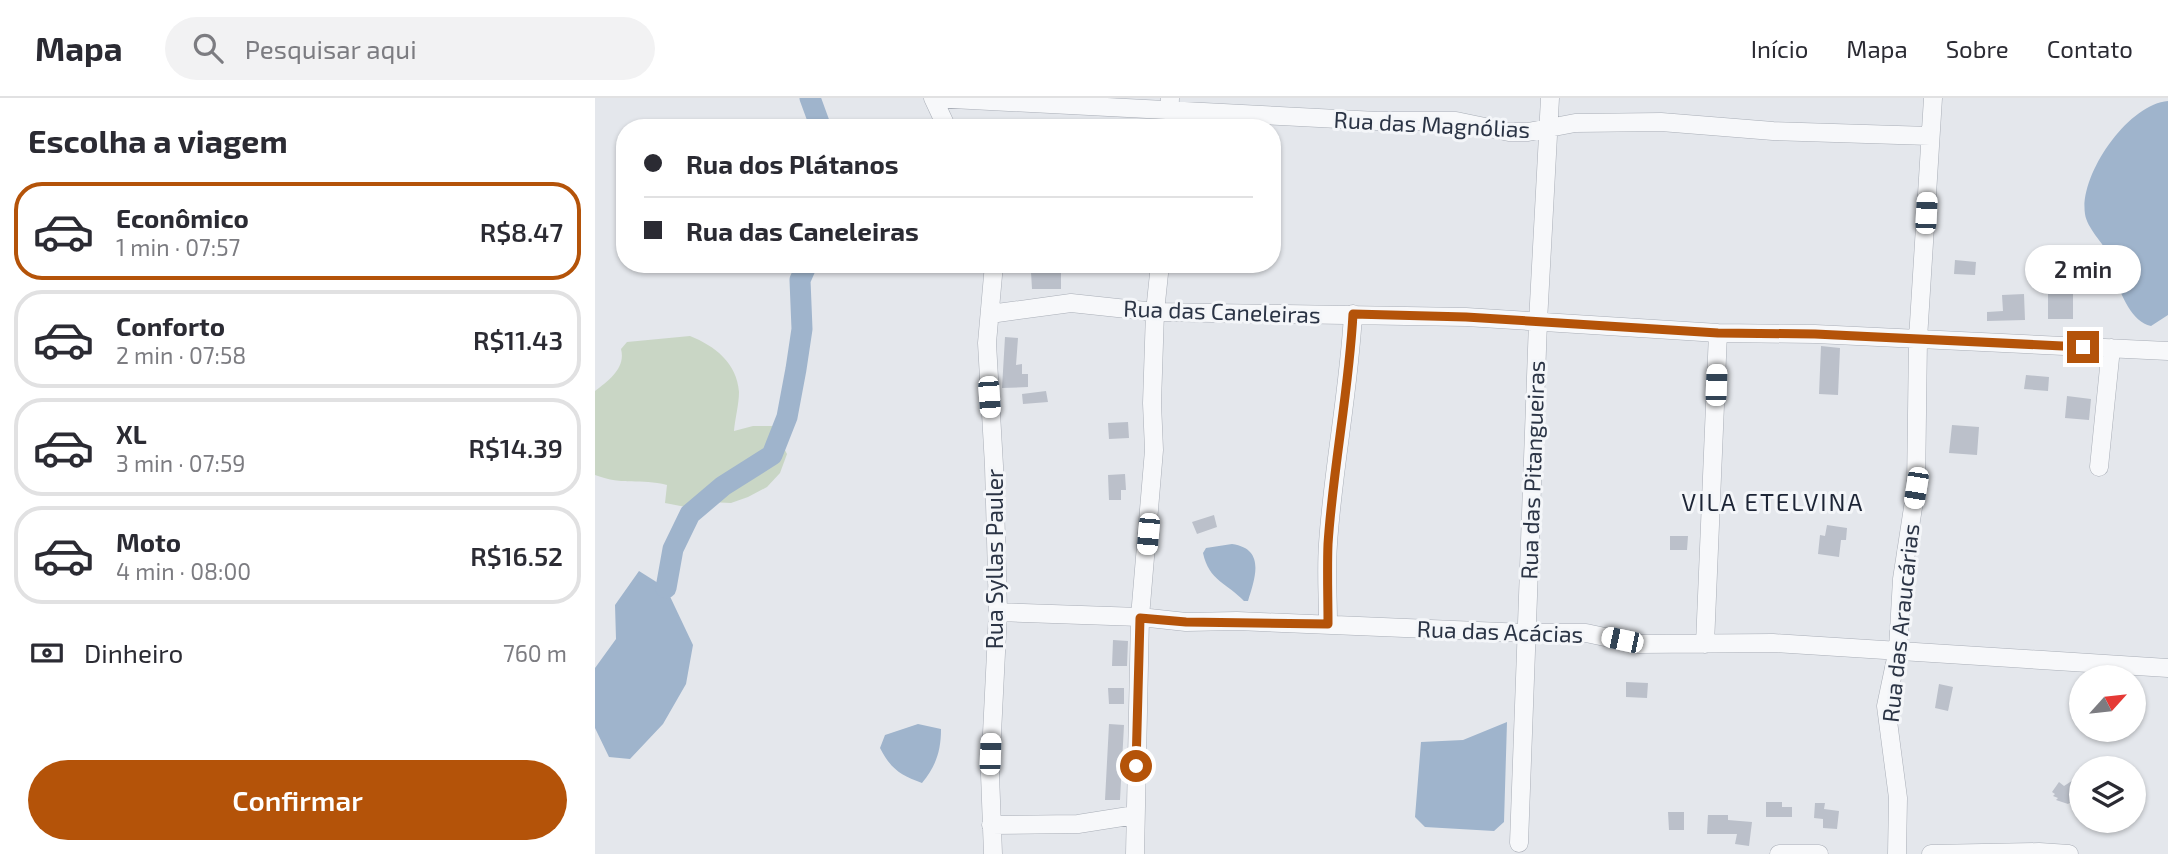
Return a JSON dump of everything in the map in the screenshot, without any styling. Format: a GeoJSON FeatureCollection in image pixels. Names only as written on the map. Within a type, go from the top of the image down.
{"type":"FeatureCollection","features":[{"type":"Feature","properties":{"kind":"street","name":"Rua das Magnólias"},"geometry":{"type":"LineString","coordinates":[[933,98],[1170,112],[1377,121],[1456,121],[1509,132],[1575,124],[1661,122],[1773,131],[1930,136]]}},
{"type":"Feature","properties":{"kind":"street"},"geometry":{"type":"LineString","coordinates":[[933,98],[943,119]]}},
{"type":"Feature","properties":{"kind":"street","name":"Rua das Pitangueiras"},"geometry":{"type":"LineString","coordinates":[[1519,843],[1538,322],[1550,98]]}},
{"type":"Feature","properties":{"kind":"street","name":"Rua das Araucárias"},"geometry":{"type":"LineString","coordinates":[[1897,854],[1898,798],[1886,706],[1898,649],[1902,579],[1916,488],[1918,340],[1933,98]]}},
{"type":"Feature","properties":{"kind":"street","name":"Rua Syllas Pauler"},"geometry":{"type":"LineString","coordinates":[[993,273],[987,343],[998,612],[991,715],[993,854]]}},
{"type":"Feature","properties":{"kind":"street"},"geometry":{"type":"LineString","coordinates":[[1135,854],[1140,618],[1154,461],[1155,312],[1159,273]]}},
{"type":"Feature","properties":{"kind":"street","name":"Rua das Caneleiras"},"geometry":{"type":"LineString","coordinates":[[991,314],[1071,303],[1155,312],[1466,317],[1718,333],[2168,351]]}},
{"type":"Feature","properties":{"kind":"street"},"geometry":{"type":"LineString","coordinates":[[1328,624],[1328,545],[1336,459],[1350,369],[1353,314]]}},
{"type":"Feature","properties":{"kind":"street"},"geometry":{"type":"LineString","coordinates":[[1705,644],[1718,333]]}},
{"type":"Feature","properties":{"kind":"street"},"geometry":{"type":"LineString","coordinates":[[2099,467],[2111,348]]}},
{"type":"Feature","properties":{"kind":"street","name":"Rua das Acácias"},"geometry":{"type":"LineString","coordinates":[[998,612],[1186,622],[1586,633],[1638,644],[1773,643],[2168,668]]}},
{"type":"Feature","properties":{"kind":"street"},"geometry":{"type":"LineString","coordinates":[[991,825],[1078,824],[1135,815]]}},
{"type":"Feature","properties":{"kind":"street"},"geometry":{"type":"LineString","coordinates":[[1779,854],[1819,854]]}},
{"type":"Feature","properties":{"kind":"street"},"geometry":{"type":"LineString","coordinates":[[1931,854],[2069,854]]}},
{"type":"Feature","properties":{"kind":"green space"},"geometry":{"type":"Polygon","coordinates":[[[690,336],[716,350],[734,372],[739,392],[734,431],[753,426],[772,426],[787,454],[780,473],[767,487],[731,503],[710,502],[691,508],[665,503],[667,485],[615,480],[595,475],[595,391],[619,368],[621,349],[627,342],[690,336]]]}},
{"type":"Feature","properties":{"kind":"water"},"geometry":{"type":"Polygon","coordinates":[[[2168,101],[2168,315],[2151,326],[2138,319],[2124,299],[2110,256],[2086,219],[2085,198],[2098,162],[2109,144],[2137,114],[2153,105],[2168,101]]]}},
{"type":"Feature","properties":{"kind":"water"},"geometry":{"type":"Polygon","coordinates":[[[1232,544],[1243,547],[1254,558],[1255,574],[1248,601],[1244,601],[1214,576],[1203,553],[1206,548],[1232,544]]]}},
{"type":"Feature","properties":{"kind":"water"},"geometry":{"type":"Polygon","coordinates":[[[639,571],[666,588],[693,645],[686,684],[663,724],[630,759],[609,757],[595,728],[595,668],[616,639],[615,605],[639,571]]]}},
{"type":"Feature","properties":{"kind":"water"},"geometry":{"type":"Polygon","coordinates":[[[1507,722],[1504,822],[1494,831],[1425,827],[1415,817],[1421,742],[1463,740],[1507,722]]]}},
{"type":"Feature","properties":{"kind":"water"},"geometry":{"type":"Polygon","coordinates":[[[918,724],[941,729],[937,758],[922,783],[897,770],[880,748],[885,735],[918,724]]]}},
{"type":"Feature","properties":{"kind":"building"},"geometry":{"type":"Polygon","coordinates":[[[1955,260],[1976,262],[1975,275],[1954,274],[1955,260]]]}},
{"type":"Feature","properties":{"kind":"building"},"geometry":{"type":"Polygon","coordinates":[[[1031,273],[1061,273],[1061,289],[1032,289],[1031,273]]]}},
{"type":"Feature","properties":{"kind":"building"},"geometry":{"type":"Polygon","coordinates":[[[2048,292],[2073,292],[2073,319],[2048,319],[2048,292]]]}},
{"type":"Feature","properties":{"kind":"building"},"geometry":{"type":"Polygon","coordinates":[[[2024,294],[2025,320],[1987,321],[1987,312],[2003,311],[2002,295],[2024,294]]]}},
{"type":"Feature","properties":{"kind":"building"},"geometry":{"type":"Polygon","coordinates":[[[1005,337],[1018,338],[1016,365],[1022,364],[1022,374],[1028,374],[1028,387],[1002,388],[1005,337]]]}},
{"type":"Feature","properties":{"kind":"building"},"geometry":{"type":"Polygon","coordinates":[[[1821,346],[1840,348],[1838,395],[1819,394],[1821,346]]]}},
{"type":"Feature","properties":{"kind":"building"},"geometry":{"type":"Polygon","coordinates":[[[2026,375],[2049,377],[2048,391],[2024,389],[2026,375]]]}},
{"type":"Feature","properties":{"kind":"building"},"geometry":{"type":"Polygon","coordinates":[[[1046,391],[1048,402],[1023,404],[1022,394],[1046,391]]]}},
{"type":"Feature","properties":{"kind":"building"},"geometry":{"type":"Polygon","coordinates":[[[2067,396],[2091,399],[2089,420],[2065,418],[2067,396]]]}},
{"type":"Feature","properties":{"kind":"building"},"geometry":{"type":"Polygon","coordinates":[[[1128,422],[1129,438],[1109,439],[1108,423],[1128,422]]]}},
{"type":"Feature","properties":{"kind":"building"},"geometry":{"type":"Polygon","coordinates":[[[1952,425],[1979,427],[1977,455],[1949,453],[1952,425]]]}},
{"type":"Feature","properties":{"kind":"building"},"geometry":{"type":"Polygon","coordinates":[[[1125,474],[1126,490],[1121,490],[1121,500],[1109,500],[1108,475],[1125,474]]]}},
{"type":"Feature","properties":{"kind":"building"},"geometry":{"type":"Polygon","coordinates":[[[1214,515],[1217,527],[1197,534],[1192,522],[1214,515]]]}},
{"type":"Feature","properties":{"kind":"building"},"geometry":{"type":"Polygon","coordinates":[[[1827,525],[1847,528],[1846,540],[1841,540],[1839,557],[1818,554],[1820,535],[1825,536],[1827,525]]]}},
{"type":"Feature","properties":{"kind":"building"},"geometry":{"type":"Polygon","coordinates":[[[1670,536],[1688,536],[1687,550],[1670,550],[1670,536]]]}},
{"type":"Feature","properties":{"kind":"building"},"geometry":{"type":"Polygon","coordinates":[[[1113,640],[1128,641],[1127,666],[1112,666],[1113,640]]]}},
{"type":"Feature","properties":{"kind":"building"},"geometry":{"type":"Polygon","coordinates":[[[1626,682],[1648,683],[1647,698],[1626,697],[1626,682]]]}},
{"type":"Feature","properties":{"kind":"building"},"geometry":{"type":"Polygon","coordinates":[[[1939,684],[1953,687],[1948,711],[1935,708],[1939,684]]]}},
{"type":"Feature","properties":{"kind":"building"},"geometry":{"type":"Polygon","coordinates":[[[1108,688],[1124,688],[1124,704],[1109,704],[1108,688]]]}},
{"type":"Feature","properties":{"kind":"building"},"geometry":{"type":"Polygon","coordinates":[[[1109,724],[1124,725],[1120,800],[1105,800],[1109,724]]]}},
{"type":"Feature","properties":{"kind":"building"},"geometry":{"type":"Polygon","coordinates":[[[2059,782],[2064,786],[2069,783],[2068,804],[2056,800],[2058,798],[2053,796],[2055,794],[2052,792],[2059,782]]]}},
{"type":"Feature","properties":{"kind":"building"},"geometry":{"type":"Polygon","coordinates":[[[1766,802],[1782,802],[1782,807],[1792,807],[1792,817],[1766,817],[1766,802]]]}},
{"type":"Feature","properties":{"kind":"building"},"geometry":{"type":"Polygon","coordinates":[[[1815,803],[1825,803],[1824,809],[1839,811],[1837,829],[1823,828],[1823,819],[1814,818],[1815,803]]]}},
{"type":"Feature","properties":{"kind":"building"},"geometry":{"type":"Polygon","coordinates":[[[1668,812],[1684,812],[1684,830],[1669,830],[1668,812]]]}},
{"type":"Feature","properties":{"kind":"building"},"geometry":{"type":"Polygon","coordinates":[[[1708,815],[1728,815],[1728,820],[1752,822],[1749,846],[1735,844],[1737,834],[1707,834],[1708,815]]]}},
{"type":"Feature","properties":{"kind":"waterway"},"geometry":{"type":"LineString","coordinates":[[810,98],[818,119]]}},
{"type":"Feature","properties":{"kind":"waterway"},"geometry":{"type":"LineString","coordinates":[[666,588],[673,549],[690,514],[723,486],[772,455],[787,417],[796,369],[802,329],[800,280],[803,273]]}},
{"type":"Feature","properties":{"kind":"district","name":"VILA ETELVINA"},"geometry":{"type":"Point","coordinates":[1773,501]}},
{"type":"Feature","properties":{"kind":"route"},"geometry":{"type":"LineString","coordinates":[[1136,766],[1140,618],[1186,622],[1328,624],[1328,545],[1336,459],[1350,369],[1353,314],[1466,317],[1718,333],[1815,334],[2083,347]]}}]}
